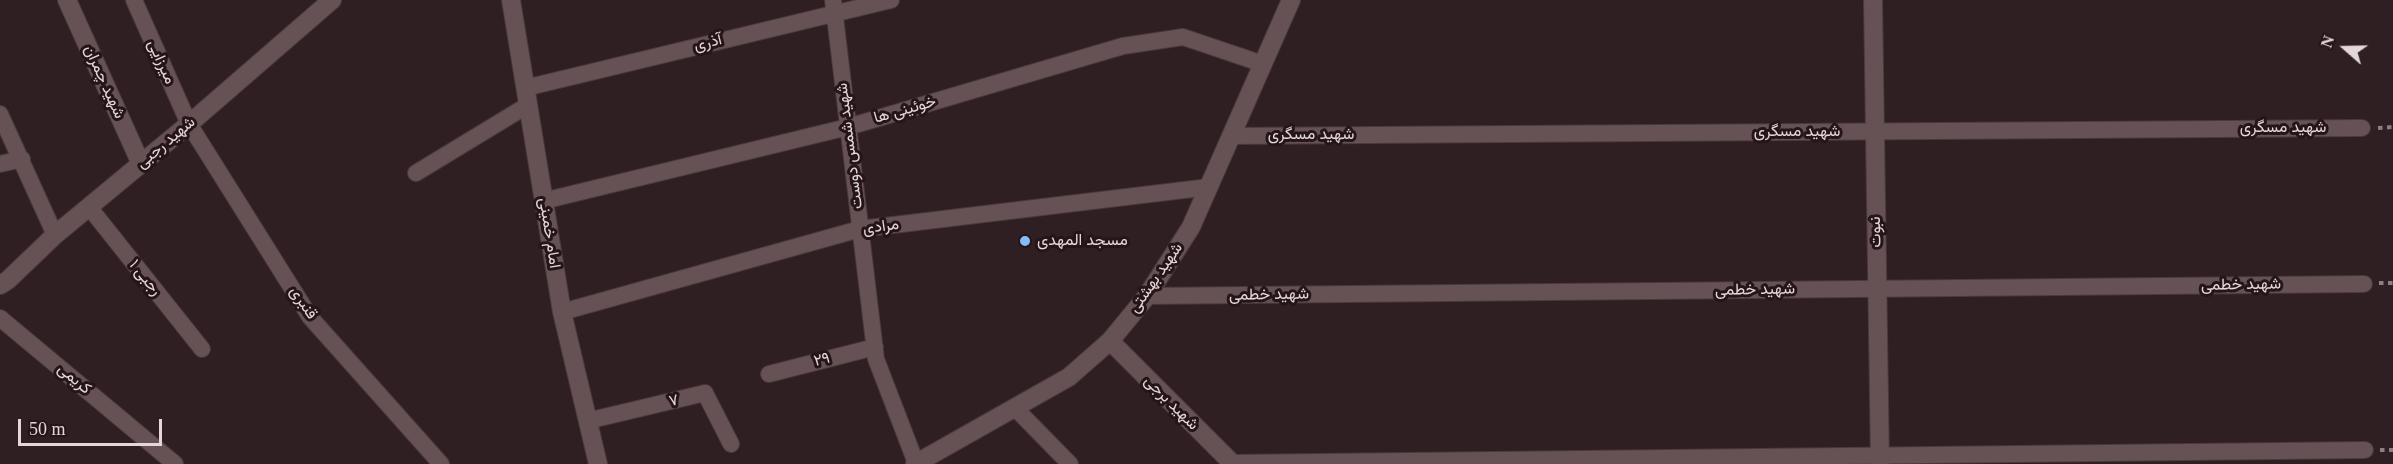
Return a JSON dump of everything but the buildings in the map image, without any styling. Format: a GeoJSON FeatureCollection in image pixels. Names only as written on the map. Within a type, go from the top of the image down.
{"type":"FeatureCollection","features":[{"type":"Feature","properties":{"kind":"street","name":"شهید چمران"},"geometry":{"type":"LineString","coordinates":[[67,0],[141,164]]}},
{"type":"Feature","properties":{"kind":"street","name":"میرزایی"},"geometry":{"type":"LineString","coordinates":[[134,0],[189,124]]}},
{"type":"Feature","properties":{"kind":"street","name":"شهید رجبی"},"geometry":{"type":"LineString","coordinates":[[0,285],[332,0]]}},
{"type":"Feature","properties":{"kind":"street","name":"امام خمینی"},"geometry":{"type":"LineString","coordinates":[[511,0],[562,312],[598,464]]}},
{"type":"Feature","properties":{"kind":"street","name":"آذری"},"geometry":{"type":"LineString","coordinates":[[416,173],[526,97],[834,6],[891,0]]}},
{"type":"Feature","properties":{"kind":"street","name":"شهید بهشتی"},"geometry":{"type":"LineString","coordinates":[[916,464],[1069,377],[1110,341],[1147,296],[1191,227],[1291,0]]}},
{"type":"Feature","properties":{"kind":"street","name":"نبوت"},"geometry":{"type":"LineString","coordinates":[[1873,0],[1880,460]]}},
{"type":"Feature","properties":{"kind":"street","name":"شهید شمس دوست"},"geometry":{"type":"LineString","coordinates":[[834,6],[876,359],[916,464]]}},
{"type":"Feature","properties":{"kind":"street","name":"خوئینی ها"},"geometry":{"type":"LineString","coordinates":[[543,201],[848,127],[1123,46],[1183,37],[1263,64]]}},
{"type":"Feature","properties":{"kind":"street"},"geometry":{"type":"LineString","coordinates":[[0,114],[56,235]]}},
{"type":"Feature","properties":{"kind":"street","name":"قنبری"},"geometry":{"type":"LineString","coordinates":[[189,124],[310,317],[441,464]]}},
{"type":"Feature","properties":{"kind":"street","name":"شهید مسگری"},"geometry":{"type":"LineString","coordinates":[[1231,136],[2362,128]]}},
{"type":"Feature","properties":{"kind":"street"},"geometry":{"type":"LineString","coordinates":[[0,164],[22,159]]}},
{"type":"Feature","properties":{"kind":"street","name":"مرادی"},"geometry":{"type":"LineString","coordinates":[[562,312],[860,230],[1209,188]]}},
{"type":"Feature","properties":{"kind":"street","name":"رجبی ۱"},"geometry":{"type":"LineString","coordinates":[[89,207],[202,349]]}},
{"type":"Feature","properties":{"kind":"street","name":"شهید خطمی"},"geometry":{"type":"LineString","coordinates":[[1147,296],[2364,284]]}},
{"type":"Feature","properties":{"kind":"street","name":"کریمی"},"geometry":{"type":"LineString","coordinates":[[0,318],[175,464]]}},
{"type":"Feature","properties":{"kind":"street","name":"شهید برجی"},"geometry":{"type":"LineString","coordinates":[[1110,341],[1232,463]]}},
{"type":"Feature","properties":{"kind":"street","name":"۲۹"},"geometry":{"type":"LineString","coordinates":[[769,374],[874,347]]}},
{"type":"Feature","properties":{"kind":"street","name":"۷"},"geometry":{"type":"LineString","coordinates":[[587,421],[705,393],[731,444]]}},
{"type":"Feature","properties":{"kind":"street"},"geometry":{"type":"LineString","coordinates":[[1016,409],[1070,464]]}},
{"type":"Feature","properties":{"kind":"street"},"geometry":{"type":"LineString","coordinates":[[1232,463],[1880,460],[2364,450]]}},
{"type":"Feature","properties":{"kind":"place","name":"مسجد المهدی"},"geometry":{"type":"Point","coordinates":[1025,241]}}]}
